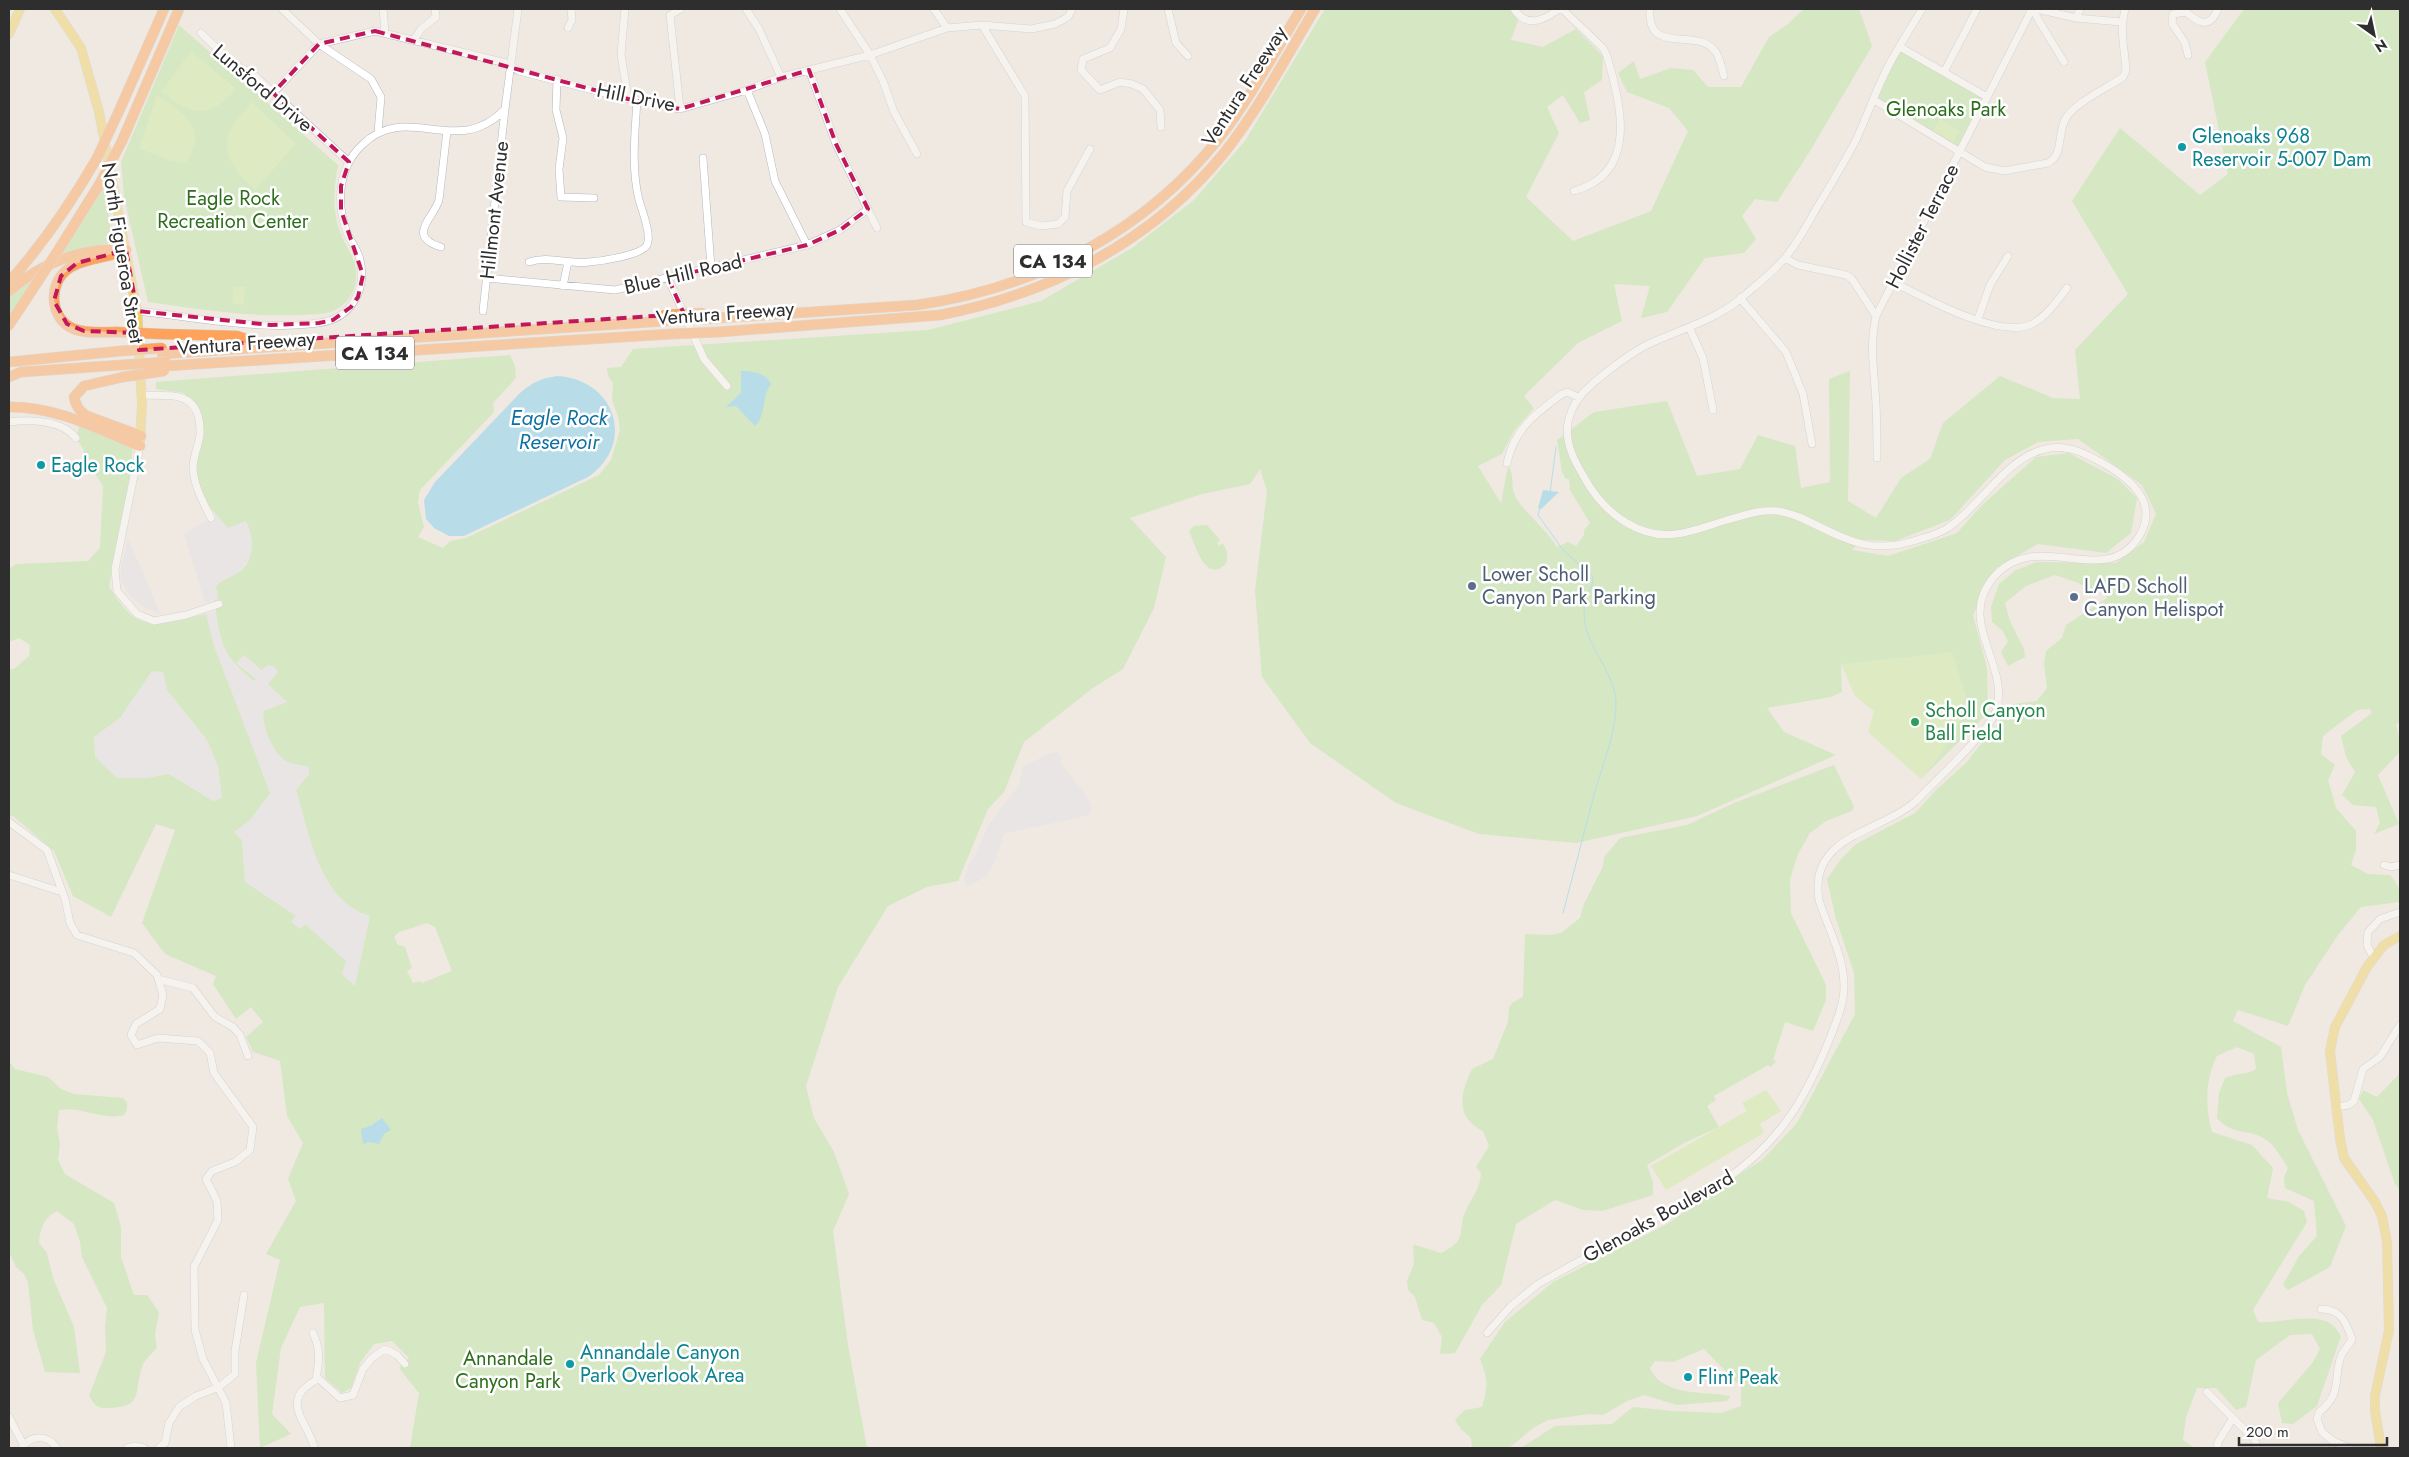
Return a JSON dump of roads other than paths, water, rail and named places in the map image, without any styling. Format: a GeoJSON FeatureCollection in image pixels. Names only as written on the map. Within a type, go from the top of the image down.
{"type":"FeatureCollection","features":[{"type":"Feature","properties":{"kind":"highway"},"geometry":{"type":"LineString","coordinates":[[9,282],[29,260],[65,212],[97,158],[164,9]]}},
{"type":"Feature","properties":{"kind":"highway"},"geometry":{"type":"LineString","coordinates":[[9,325],[99,185],[122,141],[179,9]]}},
{"type":"Feature","properties":{"kind":"highway","name":"Ventura Freeway"},"geometry":{"type":"LineString","coordinates":[[164,360],[231,362],[584,338],[622,328],[668,325],[704,316],[936,297],[979,288],[1052,262],[1104,235],[1165,189],[1190,163],[1230,114],[1296,9]]}},
{"type":"Feature","properties":{"kind":"highway"},"geometry":{"type":"LineString","coordinates":[[704,316],[898,306],[946,301],[1006,286],[1085,252],[1132,222],[1155,204],[1198,164],[1232,121],[1301,9]]}},
{"type":"Feature","properties":{"kind":"highway","name":"Ventura Freeway"},"geometry":{"type":"LineString","coordinates":[[9,378],[164,360],[254,342],[569,324],[622,328],[668,325],[718,329],[940,315],[996,302],[1024,294],[1088,265],[1141,230],[1176,201],[1204,174],[1234,138],[1315,9]]}},
{"type":"Feature","properties":{"kind":"highway"},"geometry":{"type":"LineString","coordinates":[[9,291],[23,278],[59,260],[107,249],[126,250]]}},
{"type":"Feature","properties":{"kind":"highway"},"geometry":{"type":"LineString","coordinates":[[126,250],[111,257],[77,263],[61,276],[54,293],[56,310],[73,329],[84,331],[237,336],[254,342]]}},
{"type":"Feature","properties":{"kind":"highway"},"geometry":{"type":"LineString","coordinates":[[141,441],[81,413],[74,397],[84,386],[122,364],[569,324]]}},
{"type":"Feature","properties":{"kind":"highway"},"geometry":{"type":"LineString","coordinates":[[164,360],[584,338]]}},
{"type":"Feature","properties":{"kind":"highway","name":"Ventura Freeway"},"geometry":{"type":"LineString","coordinates":[[11,362],[122,364]]}},
{"type":"Feature","properties":{"kind":"highway"},"geometry":{"type":"LineString","coordinates":[[9,406],[27,407],[58,413],[141,441]]}},
{"type":"Feature","properties":{"kind":"main road"},"geometry":{"type":"LineString","coordinates":[[9,34],[20,9]]}},
{"type":"Feature","properties":{"kind":"main road","name":"North Figueroa Street"},"geometry":{"type":"LineString","coordinates":[[55,9],[81,48],[99,112],[137,310],[141,441]]}},
{"type":"Feature","properties":{"kind":"main road"},"geometry":{"type":"LineString","coordinates":[[2381,1448],[2374,1396],[2389,1330],[2387,1242],[2382,1216],[2375,1202],[2344,1158],[2330,1051],[2331,1038],[2335,1027],[2373,957],[2384,945],[2400,936]]}},
{"type":"Feature","properties":{"kind":"street"},"geometry":{"type":"LineString","coordinates":[[282,9],[319,44],[376,84],[381,97],[378,132]]}},
{"type":"Feature","properties":{"kind":"street"},"geometry":{"type":"LineString","coordinates":[[383,9],[385,32]]}},
{"type":"Feature","properties":{"kind":"street"},"geometry":{"type":"LineString","coordinates":[[414,40],[421,29],[436,17],[436,9]]}},
{"type":"Feature","properties":{"kind":"street","name":"Hillmont Avenue"},"geometry":{"type":"LineString","coordinates":[[483,311],[518,9]]}},
{"type":"Feature","properties":{"kind":"street"},"geometry":{"type":"LineString","coordinates":[[568,28],[572,20],[571,9]]}},
{"type":"Feature","properties":{"kind":"street"},"geometry":{"type":"LineString","coordinates":[[625,9],[621,54],[628,99]]}},
{"type":"Feature","properties":{"kind":"street"},"geometry":{"type":"LineString","coordinates":[[680,109],[670,15],[681,9]]}},
{"type":"Feature","properties":{"kind":"street"},"geometry":{"type":"LineString","coordinates":[[746,9],[760,29],[781,77]]}},
{"type":"Feature","properties":{"kind":"street"},"geometry":{"type":"LineString","coordinates":[[840,9],[870,55],[883,81],[894,112],[917,154]]}},
{"type":"Feature","properties":{"kind":"street"},"geometry":{"type":"LineString","coordinates":[[934,9],[947,28]]}},
{"type":"Feature","properties":{"kind":"street","name":"Hill Drive"},"geometry":{"type":"LineString","coordinates":[[319,44],[375,31],[385,32],[506,63],[519,71],[557,79],[628,99],[680,109],[747,90],[781,77],[870,55],[947,28],[982,25],[1031,29],[1055,24],[1068,17],[1072,9]]}},
{"type":"Feature","properties":{"kind":"street"},"geometry":{"type":"LineString","coordinates":[[1124,9],[1121,29],[1110,48],[1083,59],[1081,70],[1100,90],[1120,82],[1132,84],[1143,89],[1160,110],[1161,127]]}},
{"type":"Feature","properties":{"kind":"street"},"geometry":{"type":"LineString","coordinates":[[1168,9],[1176,43],[1188,56]]}},
{"type":"Feature","properties":{"kind":"street"},"geometry":{"type":"LineString","coordinates":[[1514,9],[1521,17],[1534,22],[1544,19],[1561,9],[1603,48],[1607,56],[1620,129],[1618,155],[1609,170],[1597,181],[1574,191]]}},
{"type":"Feature","properties":{"kind":"street"},"geometry":{"type":"LineString","coordinates":[[1650,9],[1651,21],[1658,34],[1672,40],[1696,39],[1706,43],[1716,52],[1724,76]]}},
{"type":"Feature","properties":{"kind":"street"},"geometry":{"type":"LineString","coordinates":[[1507,463],[1510,446],[1521,428],[1562,394],[1567,392],[1578,397],[1631,353],[1715,315],[1740,298],[1785,258],[1843,164],[1900,47],[1922,9]]}},
{"type":"Feature","properties":{"kind":"street"},"geometry":{"type":"LineString","coordinates":[[1944,72],[1977,9]]}},
{"type":"Feature","properties":{"kind":"street"},"geometry":{"type":"LineString","coordinates":[[2034,9],[2076,18],[2121,22]]}},
{"type":"Feature","properties":{"kind":"street"},"geometry":{"type":"LineString","coordinates":[[2034,9],[2039,21],[2064,62]]}},
{"type":"Feature","properties":{"kind":"street","name":"Hollister Terrace"},"geometry":{"type":"LineString","coordinates":[[1877,458],[1876,389],[1871,356],[1871,339],[1876,316],[1987,97],[2034,9]]}},
{"type":"Feature","properties":{"kind":"street"},"geometry":{"type":"LineString","coordinates":[[2076,18],[2080,9]]}},
{"type":"Feature","properties":{"kind":"street"},"geometry":{"type":"LineString","coordinates":[[1874,100],[1960,153],[1995,170],[2004,171],[2054,160],[2066,118],[2076,108],[2122,77],[2126,71],[2122,50],[2121,22],[2125,9]]}},
{"type":"Feature","properties":{"kind":"street"},"geometry":{"type":"LineString","coordinates":[[2188,54],[2185,43],[2172,22],[2173,14],[2186,12],[2196,20],[2207,22],[2212,20],[2218,9]]}},
{"type":"Feature","properties":{"kind":"street"},"geometry":{"type":"LineString","coordinates":[[982,25],[1025,96],[1026,222],[1041,226],[1058,224],[1065,217],[1067,191],[1090,148]]}},
{"type":"Feature","properties":{"kind":"street","name":"Lunsford Drive"},"geometry":{"type":"LineString","coordinates":[[201,33],[234,65],[249,71],[349,162]]}},
{"type":"Feature","properties":{"kind":"street"},"geometry":{"type":"LineString","coordinates":[[273,93],[319,44]]}},
{"type":"Feature","properties":{"kind":"street"},"geometry":{"type":"LineString","coordinates":[[1900,47],[1987,97]]}},
{"type":"Feature","properties":{"kind":"street"},"geometry":{"type":"LineString","coordinates":[[809,70],[836,144],[877,228]]}},
{"type":"Feature","properties":{"kind":"street"},"geometry":{"type":"LineString","coordinates":[[557,79],[556,110],[564,138],[559,169],[561,197],[594,198]]}},
{"type":"Feature","properties":{"kind":"street"},"geometry":{"type":"LineString","coordinates":[[747,90],[765,134],[775,181],[807,245]]}},
{"type":"Feature","properties":{"kind":"street"},"geometry":{"type":"LineString","coordinates":[[529,262],[544,259],[587,263],[638,252],[647,246],[646,225],[634,169],[637,100]]}},
{"type":"Feature","properties":{"kind":"street"},"geometry":{"type":"LineString","coordinates":[[137,310],[271,325],[319,323],[333,320],[343,314],[358,297],[363,276],[360,258],[348,235],[342,210],[341,186],[349,162],[362,144],[378,132],[388,128],[411,127],[447,131],[476,130],[494,121],[505,109]]}},
{"type":"Feature","properties":{"kind":"street"},"geometry":{"type":"LineString","coordinates":[[441,247],[431,244],[426,240],[423,228],[436,209],[439,200],[447,131]]}},
{"type":"Feature","properties":{"kind":"street"},"geometry":{"type":"LineString","coordinates":[[703,158],[711,267]]}},
{"type":"Feature","properties":{"kind":"street","name":"Blue Hill Road"},"geometry":{"type":"LineString","coordinates":[[487,278],[615,290],[807,245],[840,230],[868,209]]}},
{"type":"Feature","properties":{"kind":"street"},"geometry":{"type":"LineString","coordinates":[[1978,319],[1990,285],[2008,256]]}},
{"type":"Feature","properties":{"kind":"street"},"geometry":{"type":"LineString","coordinates":[[1785,258],[1798,265],[1846,275],[1852,279],[1876,316]]}},
{"type":"Feature","properties":{"kind":"street"},"geometry":{"type":"LineString","coordinates":[[563,286],[568,262]]}},
{"type":"Feature","properties":{"kind":"street"},"geometry":{"type":"LineString","coordinates":[[668,278],[704,359],[728,386]]}},
{"type":"Feature","properties":{"kind":"street"},"geometry":{"type":"LineString","coordinates":[[1894,283],[1941,306],[2001,328],[2014,329],[2031,325],[2048,312],[2067,288]]}},
{"type":"Feature","properties":{"kind":"street"},"geometry":{"type":"LineString","coordinates":[[1740,298],[1786,352],[1804,394],[1812,444]]}},
{"type":"Feature","properties":{"kind":"street"},"geometry":{"type":"LineString","coordinates":[[1689,327],[1703,358],[1713,410]]}},
{"type":"Feature","properties":{"kind":"street"},"geometry":{"type":"LineString","coordinates":[[141,395],[180,396],[186,398],[193,405],[197,414],[200,435],[193,460],[193,470],[200,496],[212,518]]}},
{"type":"Feature","properties":{"kind":"street","name":"Glenoaks Boulevard"},"geometry":{"type":"LineString","coordinates":[[1487,1333],[1511,1306],[1538,1284],[1722,1182],[1746,1164],[1782,1127],[1796,1109],[1815,1074],[1843,999],[1841,960],[1818,900],[1817,890],[1820,870],[1826,859],[1841,842],[1904,811],[1916,802],[1993,719],[1999,700],[1998,680],[1983,637],[1981,615],[1988,585],[2003,567],[2024,558],[2058,555],[2101,561],[2118,556],[2138,539],[2146,514],[2142,497],[2131,481],[2092,457],[2071,448],[2060,447],[2040,450],[2023,460],[1943,531],[1893,547],[1872,547],[1850,541],[1798,516],[1767,510],[1689,531],[1660,534],[1647,532],[1619,519],[1597,498],[1587,482],[1568,444],[1568,426],[1578,397]]}},
{"type":"Feature","properties":{"kind":"street"},"geometry":{"type":"LineString","coordinates":[[9,422],[48,423],[67,430],[76,438]]}},
{"type":"Feature","properties":{"kind":"street"},"geometry":{"type":"LineString","coordinates":[[141,441],[115,569],[117,591],[137,614],[154,621],[186,615],[219,604]]}},
{"type":"Feature","properties":{"kind":"street"},"geometry":{"type":"LineString","coordinates":[[9,822],[47,850],[62,892],[70,923],[77,935],[134,953],[157,975],[163,995],[160,1009],[136,1024],[131,1035],[137,1045],[158,1038],[198,1041],[210,1053],[214,1073],[253,1127],[250,1150],[235,1162],[212,1171],[206,1179],[217,1201],[218,1220],[194,1267],[195,1330],[203,1359],[226,1403],[231,1448]]}},
{"type":"Feature","properties":{"kind":"street"},"geometry":{"type":"LineString","coordinates":[[2384,865],[2391,867],[2400,865]]}},
{"type":"Feature","properties":{"kind":"street"},"geometry":{"type":"LineString","coordinates":[[9,875],[62,892]]}},
{"type":"Feature","properties":{"kind":"street"},"geometry":{"type":"LineString","coordinates":[[2373,957],[2367,945],[2368,932],[2380,919],[2400,912]]}},
{"type":"Feature","properties":{"kind":"street"},"geometry":{"type":"LineString","coordinates":[[158,979],[193,988],[215,1017],[233,1027],[240,1035],[248,1056]]}},
{"type":"Feature","properties":{"kind":"street"},"geometry":{"type":"LineString","coordinates":[[2336,1107],[2350,1105],[2354,1101],[2363,1070],[2380,1057],[2400,1025]]}},
{"type":"Feature","properties":{"kind":"street"},"geometry":{"type":"LineString","coordinates":[[158,1448],[165,1443],[169,1423],[174,1412],[196,1396],[219,1387],[235,1374],[235,1351],[244,1296]]}},
{"type":"Feature","properties":{"kind":"street"},"geometry":{"type":"LineString","coordinates":[[2322,1309],[2332,1309],[2338,1312],[2352,1339],[2340,1360],[2334,1394],[2330,1402],[2319,1412],[2317,1419],[2325,1436],[2350,1448]]}},
{"type":"Feature","properties":{"kind":"street"},"geometry":{"type":"LineString","coordinates":[[314,1333],[319,1346],[320,1358],[316,1379],[302,1391],[297,1406],[302,1423],[313,1440],[314,1448]]}},
{"type":"Feature","properties":{"kind":"street"},"geometry":{"type":"LineString","coordinates":[[316,1379],[325,1383],[333,1394],[340,1398],[347,1398],[356,1392],[363,1369],[378,1352],[385,1349],[391,1351],[405,1364]]}},
{"type":"Feature","properties":{"kind":"street"},"geometry":{"type":"LineString","coordinates":[[2207,1392],[2255,1440],[2257,1448]]}},
{"type":"Feature","properties":{"kind":"street"},"geometry":{"type":"LineString","coordinates":[[9,1417],[23,1447],[30,1440],[39,1437],[48,1439],[57,1448]]}},
{"type":"Feature","properties":{"kind":"street"},"geometry":{"type":"LineString","coordinates":[[2217,1448],[2218,1442],[2232,1418]]}},
{"type":"Feature","properties":{"kind":"street"},"geometry":{"type":"LineString","coordinates":[[127,1448],[135,1446],[144,1448]]}},
{"type":"Feature","properties":{"kind":"water"},"geometry":{"type":"Polygon","coordinates":[[[741,371],[759,373],[766,377],[771,384],[766,394],[761,416],[755,426],[736,406],[726,407],[741,393],[741,371]]]}},
{"type":"Feature","properties":{"kind":"water","name":"Eagle Rock Reservoir"},"geometry":{"type":"Polygon","coordinates":[[[557,376],[577,380],[593,388],[605,400],[613,415],[615,431],[612,447],[603,463],[588,477],[464,536],[449,536],[434,528],[426,519],[424,500],[435,482],[528,386],[546,378],[557,376]]]}},
{"type":"Feature","properties":{"kind":"water"},"geometry":{"type":"Polygon","coordinates":[[[1543,490],[1559,492],[1541,509],[1538,508],[1543,490]]]}},
{"type":"Feature","properties":{"kind":"water"},"geometry":{"type":"Polygon","coordinates":[[[382,1118],[391,1130],[384,1134],[379,1144],[370,1142],[363,1144],[361,1129],[372,1125],[382,1118]]]}},
{"type":"Feature","properties":{"kind":"waterway"},"geometry":{"type":"LineString","coordinates":[[1550,493],[1556,447]]}},
{"type":"Feature","properties":{"kind":"waterway"},"geometry":{"type":"LineString","coordinates":[[1540,508],[1538,515],[1563,550],[1593,577],[1592,586],[1585,602],[1585,625],[1613,686],[1616,706],[1611,739],[1595,791],[1563,913]]}},
{"type":"Feature","properties":{"kind":"place","name":"Glenoaks 968 Reservoir 5-007 Dam"},"geometry":{"type":"Point","coordinates":[2182,147]}},
{"type":"Feature","properties":{"kind":"place","name":"Eagle Rock"},"geometry":{"type":"Point","coordinates":[41,465]}},
{"type":"Feature","properties":{"kind":"place","name":"Lower Scholl Canyon Park Parking"},"geometry":{"type":"Point","coordinates":[1472,586]}},
{"type":"Feature","properties":{"kind":"place","name":"LAFD Scholl Canyon Helispot"},"geometry":{"type":"Point","coordinates":[2074,597]}},
{"type":"Feature","properties":{"kind":"place","name":"Scholl Canyon Ball Field"},"geometry":{"type":"Point","coordinates":[1915,722]}},
{"type":"Feature","properties":{"kind":"place","name":"Annandale Canyon Park Overlook Area"},"geometry":{"type":"Point","coordinates":[570,1364]}},
{"type":"Feature","properties":{"kind":"place","name":"Flint Peak"},"geometry":{"type":"Point","coordinates":[1688,1377]}},
{"type":"Feature","properties":{"kind":"park label","name":"Glenoaks Park"},"geometry":{"type":"Point","coordinates":[1946,109]}},
{"type":"Feature","properties":{"kind":"park label","name":"Eagle Rock Recreation Center"},"geometry":{"type":"Point","coordinates":[233,210]}},
{"type":"Feature","properties":{"kind":"park label","name":"Annandale Canyon Park"},"geometry":{"type":"Point","coordinates":[508,1370]}}]}
